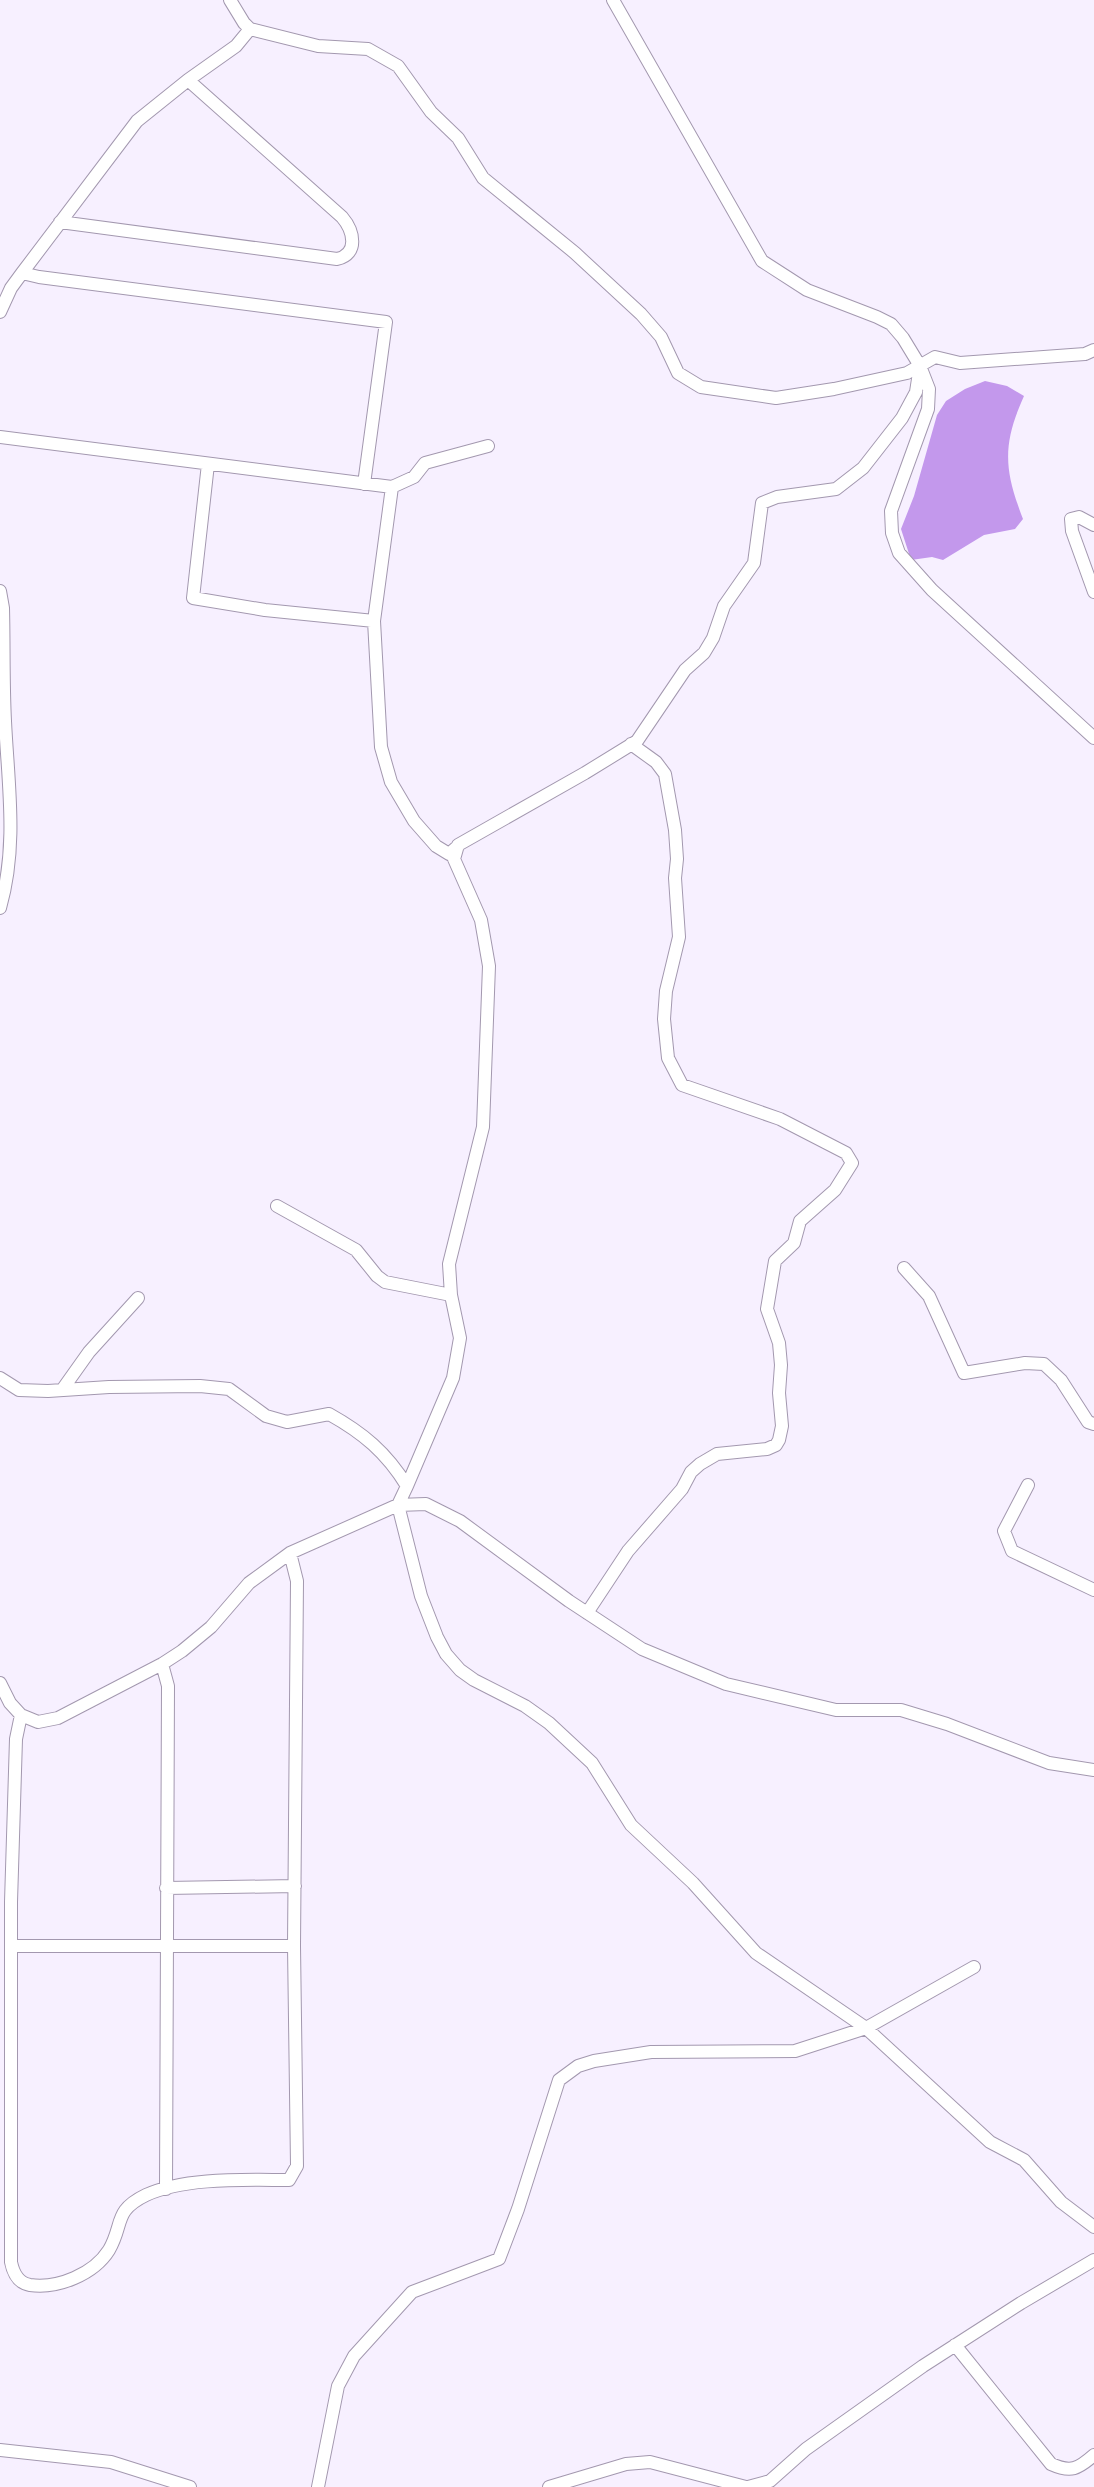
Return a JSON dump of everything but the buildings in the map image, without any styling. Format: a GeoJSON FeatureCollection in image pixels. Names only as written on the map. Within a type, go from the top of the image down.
{"type":"FeatureCollection","features":[{"type":"Feature","properties":{"kind":"street"},"geometry":{"type":"LineString","coordinates":[[230,0],[243,23],[250,29],[318,46],[368,49],[398,66],[431,113],[458,138],[482,178],[575,253],[641,314],[661,337],[678,373],[701,387],[776,398],[907,373],[935,357],[960,363],[1085,354],[1094,350]]}},
{"type":"Feature","properties":{"kind":"street"},"geometry":{"type":"LineString","coordinates":[[613,0],[762,261],[807,290],[891,324],[920,366],[929,389],[928,409],[891,511],[892,533],[899,553],[932,590],[1094,738]]}},
{"type":"Feature","properties":{"kind":"street"},"geometry":{"type":"LineString","coordinates":[[0,312],[11,288],[137,121],[236,46],[250,29]]}},
{"type":"Feature","properties":{"kind":"street"},"geometry":{"type":"LineString","coordinates":[[60,222],[337,259],[348,254],[352,248],[353,235],[342,217],[188,80]]}},
{"type":"Feature","properties":{"kind":"street"},"geometry":{"type":"LineString","coordinates":[[22,273],[217,302],[386,322],[364,484]]}},
{"type":"Feature","properties":{"kind":"street"},"geometry":{"type":"LineString","coordinates":[[392,487],[374,621],[381,747],[391,782],[414,821],[436,846],[449,854],[458,845],[585,774],[637,741],[685,670],[704,653],[713,638],[724,606],[754,563],[762,503],[777,497],[836,489],[863,468],[902,418],[916,391],[920,366]]}},
{"type":"Feature","properties":{"kind":"street"},"geometry":{"type":"LineString","coordinates":[[0,437],[392,487],[414,477],[425,463],[488,446]]}},
{"type":"Feature","properties":{"kind":"street"},"geometry":{"type":"LineString","coordinates":[[208,464],[193,598],[265,610],[374,621]]}},
{"type":"Feature","properties":{"kind":"street"},"geometry":{"type":"LineString","coordinates":[[1094,525],[1079,517],[1071,519],[1072,531],[1094,592]]}},
{"type":"Feature","properties":{"kind":"street"},"geometry":{"type":"LineString","coordinates":[[0,592],[3,608],[5,717],[12,837],[8,874],[0,908]]}},
{"type":"Feature","properties":{"kind":"street"},"geometry":{"type":"LineString","coordinates":[[587,1613],[628,1551],[682,1489],[691,1472],[717,1454],[767,1449],[779,1440],[782,1426],[780,1354],[776,1328],[767,1308],[775,1261],[794,1243],[800,1221],[835,1190],[852,1163],[846,1153],[780,1119],[682,1085],[668,1058],[664,1019],[666,991],[679,937],[675,830],[665,774],[656,762],[631,744]]}},
{"type":"Feature","properties":{"kind":"street"},"geometry":{"type":"LineString","coordinates":[[458,845],[454,859],[481,920],[489,978],[483,1127],[449,1264],[451,1296],[460,1338],[453,1378],[398,1505],[427,1617],[446,1654],[460,1670],[474,1681],[525,1706],[550,1723],[592,1763],[631,1825],[692,1883],[755,1954],[866,2028],[990,2142],[1024,2160],[1061,2202],[1094,2227]]}},
{"type":"Feature","properties":{"kind":"street"},"geometry":{"type":"LineString","coordinates":[[277,1206],[356,1250],[385,1282],[451,1296]]}},
{"type":"Feature","properties":{"kind":"street"},"geometry":{"type":"LineString","coordinates":[[904,1268],[929,1296],[964,1373],[1025,1363],[1044,1364],[1061,1380],[1088,1422],[1094,1424]]}},
{"type":"Feature","properties":{"kind":"street"},"geometry":{"type":"LineString","coordinates":[[62,1390],[89,1352],[138,1298]]}},
{"type":"Feature","properties":{"kind":"street"},"geometry":{"type":"LineString","coordinates":[[0,1378],[19,1390],[200,1386],[229,1389],[266,1416],[287,1422],[329,1414],[357,1430],[383,1453],[407,1486]]}},
{"type":"Feature","properties":{"kind":"street"},"geometry":{"type":"LineString","coordinates":[[1028,1485],[1004,1531],[1012,1551],[1094,1590]]}},
{"type":"Feature","properties":{"kind":"street"},"geometry":{"type":"LineString","coordinates":[[0,1684],[10,1703],[21,1715],[38,1722],[58,1718],[162,1664],[197,1639],[249,1583],[290,1553],[398,1505],[426,1504],[460,1521],[587,1613],[642,1649],[726,1684],[836,1710],[901,1710],[947,1724],[1049,1763],[1094,1770]]}},
{"type":"Feature","properties":{"kind":"street"},"geometry":{"type":"LineString","coordinates":[[21,1715],[16,1739],[11,1946],[11,2262],[16,2276],[28,2285],[51,2285],[74,2279],[101,2259],[109,2250],[117,2224],[126,2208],[144,2197],[166,2189],[215,2181],[289,2180],[295,2172],[297,1581],[290,1553]]}},
{"type":"Feature","properties":{"kind":"street"},"geometry":{"type":"LineString","coordinates":[[162,1664],[168,1686],[166,2189]]}},
{"type":"Feature","properties":{"kind":"street"},"geometry":{"type":"LineString","coordinates":[[166,1888],[295,1886]]}},
{"type":"Feature","properties":{"kind":"street"},"geometry":{"type":"LineString","coordinates":[[11,1946],[294,1946]]}},
{"type":"Feature","properties":{"kind":"street"},"geometry":{"type":"LineString","coordinates":[[317,2487],[338,2386],[354,2356],[412,2292],[499,2259],[518,2209],[558,2080],[578,2066],[594,2060],[651,2052],[795,2050],[866,2028],[974,1967]]}},
{"type":"Feature","properties":{"kind":"street"},"geometry":{"type":"LineString","coordinates":[[549,2487],[626,2464],[650,2462],[747,2487],[770,2481],[806,2449],[955,2345],[1094,2260]]}},
{"type":"Feature","properties":{"kind":"street"},"geometry":{"type":"LineString","coordinates":[[955,2345],[1051,2464],[1065,2470],[1078,2469],[1094,2455]]}},
{"type":"Feature","properties":{"kind":"street"},"geometry":{"type":"LineString","coordinates":[[0,2450],[111,2462],[190,2487]]}},
{"type":"Feature","properties":{"kind":"shaded area"},"geometry":{"type":"Polygon","coordinates":[[[985,381],[1007,386],[1024,396],[1012,429],[1008,457],[1012,486],[1023,519],[1015,529],[984,535],[943,560],[932,557],[911,560],[901,529],[914,496],[937,415],[946,401],[985,381]]]}}]}
